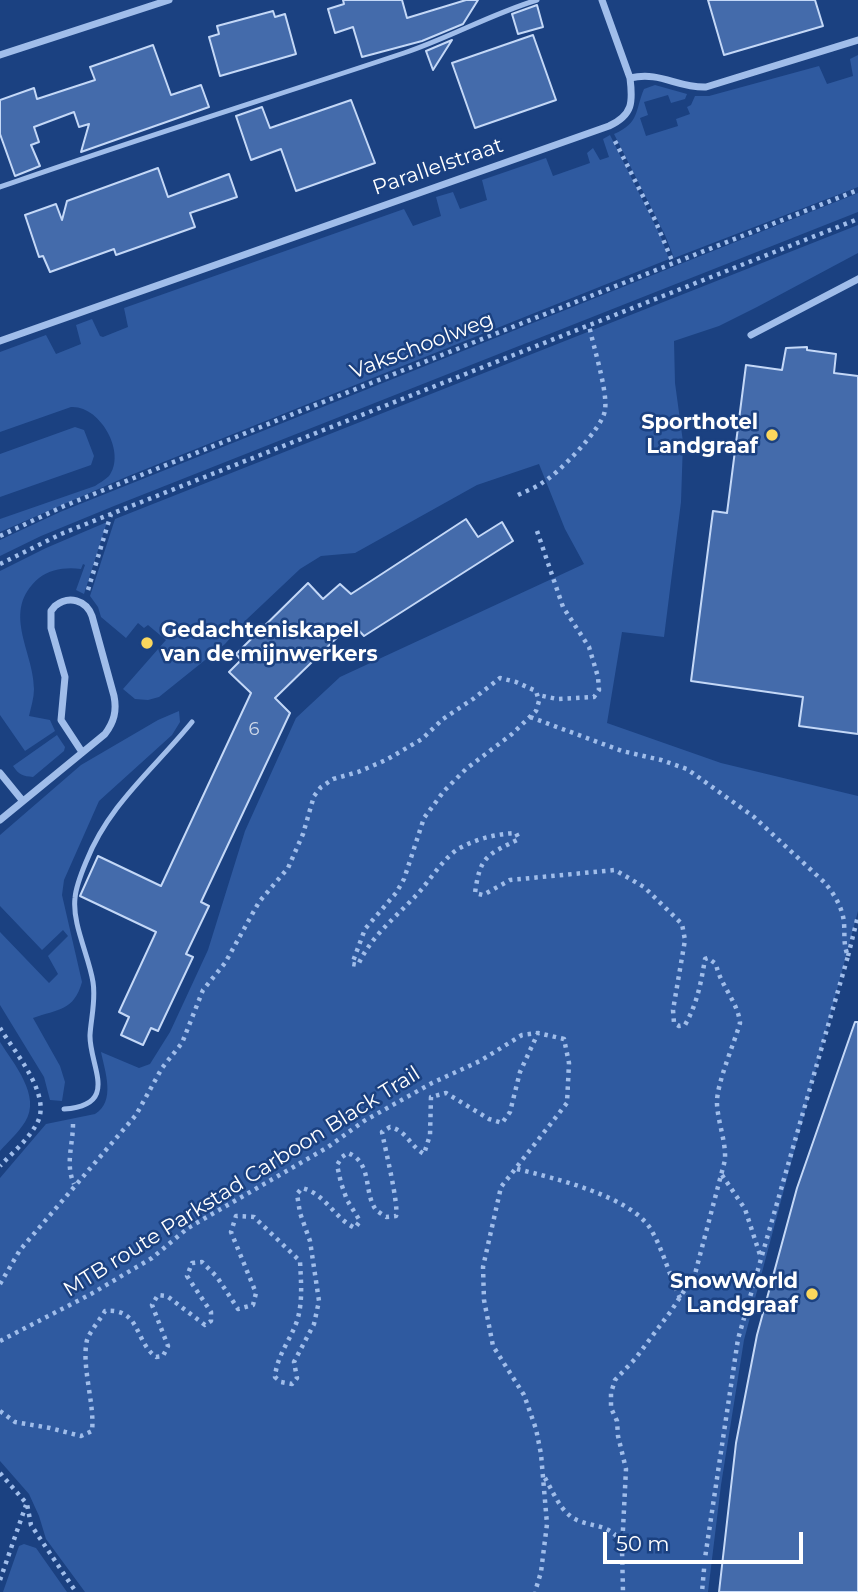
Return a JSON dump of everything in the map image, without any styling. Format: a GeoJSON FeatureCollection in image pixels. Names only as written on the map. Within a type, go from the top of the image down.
{"type":"FeatureCollection","features":[{"type":"Feature","properties":{"kind":"street"},"geometry":{"type":"LineString","coordinates":[[0,55],[169,0]]}},
{"type":"Feature","properties":{"kind":"street"},"geometry":{"type":"LineString","coordinates":[[602,0],[630,78],[657,76],[694,87],[706,87],[858,40]]}},
{"type":"Feature","properties":{"kind":"street","name":"Parallelstraat"},"geometry":{"type":"LineString","coordinates":[[0,341],[609,126],[621,120],[629,111],[632,101],[630,78]]}},
{"type":"Feature","properties":{"kind":"street"},"geometry":{"type":"LineString","coordinates":[[751,335],[858,279]]}},
{"type":"Feature","properties":{"kind":"street"},"geometry":{"type":"LineString","coordinates":[[0,820],[105,734],[112,724],[116,705],[92,616],[84,603],[76,600],[60,601],[50,619],[65,677],[61,720],[82,752]]}},
{"type":"Feature","properties":{"kind":"street"},"geometry":{"type":"LineString","coordinates":[[0,773],[22,800]]}},
{"type":"Feature","properties":{"kind":"lane"},"geometry":{"type":"LineString","coordinates":[[0,187],[213,114],[407,52],[506,10],[537,0]]}},
{"type":"Feature","properties":{"kind":"lane"},"geometry":{"type":"LineString","coordinates":[[64,1109],[84,1105],[95,1095],[99,1086],[90,1037],[93,984],[74,900],[79,880],[93,843],[118,804],[166,754],[192,722]]}},
{"type":"Feature","properties":{"kind":"path"},"geometry":{"type":"LineString","coordinates":[[609,126],[673,263]]}},
{"type":"Feature","properties":{"kind":"path","name":"Vakschoolweg"},"geometry":{"type":"LineString","coordinates":[[0,536],[74,502],[858,190]]}},
{"type":"Feature","properties":{"kind":"path","name":"Vakschoolweg"},"geometry":{"type":"LineString","coordinates":[[0,564],[110,514],[858,219]]}},
{"type":"Feature","properties":{"kind":"path"},"geometry":{"type":"LineString","coordinates":[[518,495],[545,482],[585,443],[602,419],[606,409],[604,394],[589,325]]}},
{"type":"Feature","properties":{"kind":"path"},"geometry":{"type":"LineString","coordinates":[[84,603],[110,514]]}},
{"type":"Feature","properties":{"kind":"path"},"geometry":{"type":"LineString","coordinates":[[537,531],[563,607],[589,646],[600,690],[594,697],[557,699],[537,695]]}},
{"type":"Feature","properties":{"kind":"path"},"geometry":{"type":"LineString","coordinates":[[0,1284],[20,1250],[136,1115],[162,1068],[182,1043],[204,990],[225,963],[259,902],[288,868],[303,834],[314,796],[321,787],[333,779],[386,760],[422,739],[443,719],[500,678],[536,691],[539,701],[536,711],[466,769],[444,791],[424,818],[404,879],[396,893],[365,929],[352,964],[358,965],[377,934],[405,908],[456,850],[492,835],[516,834],[519,839],[484,858],[477,876],[475,893],[483,895],[510,880],[615,870],[644,887],[682,925],[685,940],[673,1010],[674,1023],[685,1025],[692,1012],[701,988],[705,959],[708,958],[716,964],[719,977],[739,1015],[740,1023],[718,1097],[718,1111],[726,1148],[722,1175],[698,1268],[680,1298],[635,1359],[615,1380],[611,1393],[611,1408],[617,1421],[626,1469],[623,1592]]}},
{"type":"Feature","properties":{"kind":"path"},"geometry":{"type":"LineString","coordinates":[[530,717],[622,751],[687,769],[754,817],[832,891],[844,920],[843,944],[848,956]]}},
{"type":"Feature","properties":{"kind":"path"},"geometry":{"type":"LineString","coordinates":[[702,1592],[738,1339],[858,916]]}},
{"type":"Feature","properties":{"kind":"path"},"geometry":{"type":"LineString","coordinates":[[0,1028],[38,1089],[41,1106],[38,1122],[0,1166]]}},
{"type":"Feature","properties":{"kind":"path"},"geometry":{"type":"LineString","coordinates":[[0,1411],[15,1422],[81,1436],[92,1431],[88,1339],[105,1311],[117,1310],[131,1318],[149,1352],[156,1357],[163,1356],[168,1346],[152,1305],[158,1295],[167,1296],[205,1325],[211,1321],[211,1312],[187,1276],[192,1263],[202,1262],[217,1277],[238,1310],[253,1305],[256,1293],[231,1232],[236,1216],[254,1217],[300,1261],[301,1306],[296,1325],[276,1365],[275,1377],[281,1382],[292,1384],[297,1378],[294,1362],[314,1324],[319,1301],[310,1241],[300,1213],[297,1194],[302,1188],[313,1191],[347,1224],[355,1228],[360,1221],[341,1184],[337,1165],[348,1153],[356,1156],[363,1166],[376,1210],[386,1217],[396,1216],[399,1207],[382,1132],[390,1127],[401,1130],[415,1149],[424,1154],[430,1135],[431,1097],[446,1093],[489,1119],[502,1122],[510,1112],[520,1072],[538,1033],[564,1039],[569,1063],[567,1103],[501,1187],[484,1267],[484,1300],[493,1346],[524,1395],[536,1429],[544,1477],[547,1524],[535,1592]]}},
{"type":"Feature","properties":{"kind":"path","name":"MTB route Parkstad Carboon Black Trail"},"geometry":{"type":"LineString","coordinates":[[0,1341],[92,1294],[152,1258],[188,1228],[328,1147],[364,1121],[432,1083],[480,1061],[522,1035],[538,1033]]}},
{"type":"Feature","properties":{"kind":"path"},"geometry":{"type":"LineString","coordinates":[[64,1109],[74,1125],[69,1158],[70,1175],[74,1184]]}},
{"type":"Feature","properties":{"kind":"path"},"geometry":{"type":"LineString","coordinates":[[517,1169],[569,1184],[634,1210],[653,1233],[680,1298]]}},
{"type":"Feature","properties":{"kind":"path"},"geometry":{"type":"LineString","coordinates":[[722,1175],[745,1209],[761,1259]]}},
{"type":"Feature","properties":{"kind":"path"},"geometry":{"type":"LineString","coordinates":[[0,1473],[27,1504],[31,1525],[76,1592]]}},
{"type":"Feature","properties":{"kind":"path"},"geometry":{"type":"LineString","coordinates":[[544,1477],[570,1516],[616,1534],[622,1549]]}},
{"type":"Feature","properties":{"kind":"path"},"geometry":{"type":"LineString","coordinates":[[0,1580],[27,1504]]}},
{"type":"Feature","properties":{"kind":"shaded area"},"geometry":{"type":"Polygon","coordinates":[[[858,55],[858,187],[674,258],[614,134],[633,120],[644,89],[655,85],[687,94],[685,99],[671,103],[668,95],[644,102],[648,115],[640,118],[646,136],[678,126],[676,119],[690,114],[687,107],[695,96],[709,96],[819,66],[827,84],[853,76],[850,59],[858,55]]]}},
{"type":"Feature","properties":{"kind":"shaded area"},"geometry":{"type":"Polygon","coordinates":[[[610,135],[661,237],[669,259],[126,477],[0,532],[0,519],[95,486],[104,480],[114,466],[115,455],[108,432],[101,422],[82,408],[71,407],[0,432],[0,352],[46,335],[56,354],[81,344],[76,325],[92,319],[103,337],[128,327],[124,308],[404,209],[413,226],[441,216],[436,197],[453,192],[460,209],[487,200],[482,180],[546,158],[553,176],[590,163],[587,153],[593,148],[600,160],[609,157],[603,139],[610,135]]]}},
{"type":"Feature","properties":{"kind":"shaded area"},"geometry":{"type":"Polygon","coordinates":[[[858,193],[858,212],[114,506],[0,556],[0,540],[60,512],[858,193]]]}},
{"type":"Feature","properties":{"kind":"shaded area"},"geometry":{"type":"Polygon","coordinates":[[[858,225],[858,253],[719,326],[674,341],[675,383],[683,442],[681,502],[664,637],[622,632],[607,723],[721,763],[858,796],[858,911],[744,1340],[721,1485],[708,1592],[85,1592],[46,1539],[29,1494],[0,1461],[0,1178],[46,1124],[95,1114],[101,1108],[105,1102],[107,1086],[101,1052],[139,1068],[150,1064],[170,1032],[208,950],[245,831],[296,718],[340,677],[584,564],[565,529],[539,464],[477,485],[355,553],[321,556],[300,569],[246,620],[225,644],[159,697],[135,699],[123,689],[166,640],[148,625],[144,628],[138,623],[126,638],[101,617],[90,596],[115,519],[858,225]]]}},
{"type":"Feature","properties":{"kind":"shaded area"},"geometry":{"type":"Polygon","coordinates":[[[75,427],[84,430],[94,456],[91,465],[0,497],[0,454],[75,427]]]}},
{"type":"Feature","properties":{"kind":"shaded area"},"geometry":{"type":"Polygon","coordinates":[[[107,522],[84,594],[76,590],[85,565],[83,564],[81,569],[59,569],[39,578],[22,604],[20,618],[34,689],[29,716],[50,720],[55,731],[25,751],[0,715],[0,571],[107,522]]]}},
{"type":"Feature","properties":{"kind":"shaded area"},"geometry":{"type":"Polygon","coordinates":[[[179,711],[180,722],[172,735],[99,801],[64,880],[62,895],[82,982],[79,992],[70,1004],[33,1018],[60,1066],[65,1082],[62,1101],[50,1100],[44,1077],[0,1005],[0,932],[49,983],[58,974],[48,956],[68,936],[63,930],[42,950],[0,906],[0,835],[81,765],[158,720],[179,711]]]}},
{"type":"Feature","properties":{"kind":"shaded area"},"geometry":{"type":"Polygon","coordinates":[[[57,735],[65,747],[64,751],[33,777],[15,769],[13,766],[57,735]]]}},
{"type":"Feature","properties":{"kind":"shaded area"},"geometry":{"type":"Polygon","coordinates":[[[0,1042],[24,1080],[30,1101],[25,1122],[0,1151],[0,1042]]]}},
{"type":"Feature","properties":{"kind":"shaded area"},"geometry":{"type":"Polygon","coordinates":[[[24,1544],[36,1548],[67,1592],[3,1592],[19,1546],[24,1544]]]}},
{"type":"Feature","properties":{"kind":"building"},"geometry":{"type":"Polygon","coordinates":[[[343,0],[402,0],[407,18],[466,0],[478,0],[463,24],[422,41],[362,57],[353,27],[335,33],[328,9],[344,4],[343,0]]]}},
{"type":"Feature","properties":{"kind":"building"},"geometry":{"type":"Polygon","coordinates":[[[708,0],[815,0],[823,26],[724,55],[708,0]]]}},
{"type":"Feature","properties":{"kind":"building"},"geometry":{"type":"Polygon","coordinates":[[[537,5],[543,27],[518,34],[512,14],[537,5]]]}},
{"type":"Feature","properties":{"kind":"building"},"geometry":{"type":"Polygon","coordinates":[[[273,11],[275,17],[285,14],[296,54],[220,76],[209,37],[219,34],[217,26],[273,11]]]}},
{"type":"Feature","properties":{"kind":"building"},"geometry":{"type":"Polygon","coordinates":[[[533,35],[556,100],[475,128],[452,63],[533,35]]]}},
{"type":"Feature","properties":{"kind":"building"},"geometry":{"type":"Polygon","coordinates":[[[452,40],[433,70],[426,51],[452,40]]]}},
{"type":"Feature","properties":{"kind":"building"},"geometry":{"type":"Polygon","coordinates":[[[153,45],[171,95],[201,85],[209,107],[81,152],[89,124],[79,127],[74,112],[34,127],[39,142],[31,145],[40,166],[15,176],[0,134],[0,100],[34,88],[37,99],[95,80],[90,67],[153,45]]]}},
{"type":"Feature","properties":{"kind":"building"},"geometry":{"type":"Polygon","coordinates":[[[351,100],[375,163],[296,191],[281,149],[251,160],[236,116],[262,107],[270,128],[351,100]]]}},
{"type":"Feature","properties":{"kind":"building"},"geometry":{"type":"Polygon","coordinates":[[[158,168],[168,197],[229,174],[237,197],[190,213],[195,227],[116,255],[114,249],[50,272],[43,256],[39,257],[25,215],[56,204],[62,220],[67,201],[158,168]]]}},
{"type":"Feature","properties":{"kind":"building"},"geometry":{"type":"Polygon","coordinates":[[[807,347],[807,350],[836,354],[834,373],[858,376],[858,734],[799,726],[803,697],[691,681],[713,511],[727,513],[746,365],[782,370],[786,348],[807,347]]]}},
{"type":"Feature","properties":{"kind":"building"},"geometry":{"type":"Polygon","coordinates":[[[466,519],[478,537],[502,522],[513,541],[364,636],[352,623],[275,698],[290,713],[201,902],[209,906],[186,954],[193,957],[158,1031],[151,1028],[143,1045],[121,1035],[129,1017],[119,1012],[156,932],[80,896],[98,856],[161,886],[251,693],[229,672],[241,660],[236,654],[308,583],[323,599],[340,584],[351,594],[466,519]]]}},
{"type":"Feature","properties":{"kind":"building","name":"SnowWorld Landgraaf"},"geometry":{"type":"Polygon","coordinates":[[[855,1022],[858,1022],[858,1592],[719,1592],[736,1443],[757,1335],[797,1188],[855,1022]]]}},
{"type":"Feature","properties":{"kind":"place","name":"Sporthotel Landgraaf"},"geometry":{"type":"Point","coordinates":[772,435]}},
{"type":"Feature","properties":{"kind":"place","name":"Gedachteniskapel van de mijnwerkers"},"geometry":{"type":"Point","coordinates":[147,643]}},
{"type":"Feature","properties":{"kind":"place","name":"SnowWorld Landgraaf"},"geometry":{"type":"Point","coordinates":[812,1294]}}]}
